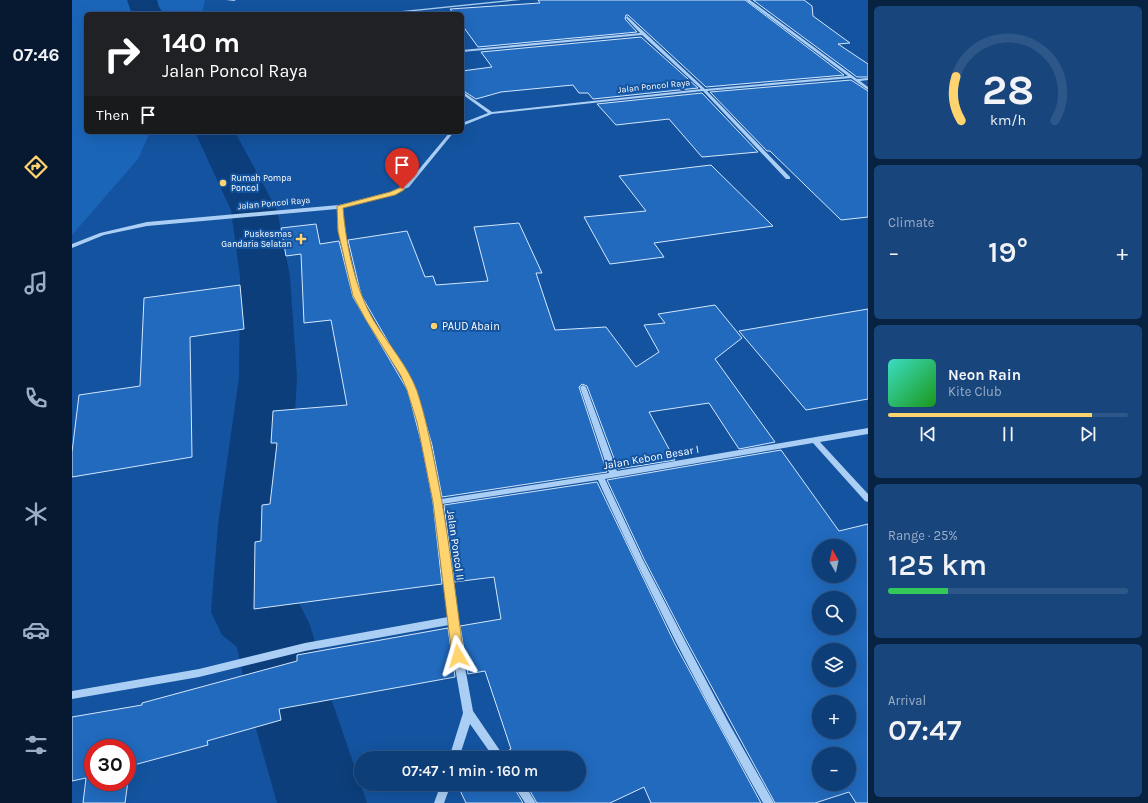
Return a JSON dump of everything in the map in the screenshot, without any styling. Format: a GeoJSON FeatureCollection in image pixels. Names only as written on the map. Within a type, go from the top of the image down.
{"type":"FeatureCollection","features":[{"type":"Feature","properties":{"kind":"street"},"geometry":{"type":"LineString","coordinates":[[228,0],[234,0]]}},
{"type":"Feature","properties":{"kind":"street"},"geometry":{"type":"LineString","coordinates":[[444,0],[448,6]]}},
{"type":"Feature","properties":{"kind":"street"},"geometry":{"type":"LineString","coordinates":[[393,12],[519,0]]}},
{"type":"Feature","properties":{"kind":"street"},"geometry":{"type":"LineString","coordinates":[[748,0],[868,90]]}},
{"type":"Feature","properties":{"kind":"street"},"geometry":{"type":"LineString","coordinates":[[627,17],[643,34],[704,90],[788,178]]}},
{"type":"Feature","properties":{"kind":"street"},"geometry":{"type":"LineString","coordinates":[[464,51],[643,34]]}},
{"type":"Feature","properties":{"kind":"street","name":"Jalan Poncol Raya"},"geometry":{"type":"LineString","coordinates":[[464,124],[491,113],[704,90],[853,78],[868,79]]}},
{"type":"Feature","properties":{"kind":"street"},"geometry":{"type":"LineString","coordinates":[[464,93],[491,113]]}},
{"type":"Feature","properties":{"kind":"street","name":"Jalan Poncol Raya"},"geometry":{"type":"LineString","coordinates":[[72,246],[102,234],[147,224],[339,207],[392,193],[407,186],[450,134]]}},
{"type":"Feature","properties":{"kind":"street","name":"Jalan Poncol II"},"geometry":{"type":"LineString","coordinates":[[339,207],[341,231],[357,296],[370,320],[405,376],[412,390],[422,422],[438,502],[468,713],[456,751]]}},
{"type":"Feature","properties":{"kind":"street"},"geometry":{"type":"LineString","coordinates":[[583,387],[614,474]]}},
{"type":"Feature","properties":{"kind":"street","name":"Jalan Kebon Besar I"},"geometry":{"type":"LineString","coordinates":[[438,502],[600,477],[868,431]]}},
{"type":"Feature","properties":{"kind":"street"},"geometry":{"type":"LineString","coordinates":[[814,440],[868,500]]}},
{"type":"Feature","properties":{"kind":"street"},"geometry":{"type":"LineString","coordinates":[[600,477],[693,668],[718,715],[769,803]]}},
{"type":"Feature","properties":{"kind":"street"},"geometry":{"type":"LineString","coordinates":[[72,695],[199,673],[305,647],[454,620]]}},
{"type":"Feature","properties":{"kind":"street"},"geometry":{"type":"LineString","coordinates":[[468,713],[495,751]]}},
{"type":"Feature","properties":{"kind":"street"},"geometry":{"type":"LineString","coordinates":[[439,803],[443,791]]}},
{"type":"Feature","properties":{"kind":"street"},"geometry":{"type":"LineString","coordinates":[[523,791],[531,803]]}},
{"type":"Feature","properties":{"kind":"shaded area"},"geometry":{"type":"Polygon","coordinates":[[[72,0],[205,0],[202,12],[84,12],[84,134],[149,134],[138,159],[72,235],[72,0]]]}},
{"type":"Feature","properties":{"kind":"building"},"geometry":{"type":"Polygon","coordinates":[[[538,0],[745,0],[844,75],[706,87],[628,15],[626,15],[625,19],[637,32],[478,47],[464,28],[464,12],[452,12],[450,9],[540,3],[538,0]]]}},
{"type":"Feature","properties":{"kind":"building"},"geometry":{"type":"Polygon","coordinates":[[[753,0],[804,0],[812,6],[813,16],[850,43],[838,44],[868,64],[868,77],[857,77],[753,0]]]}},
{"type":"Feature","properties":{"kind":"building"},"geometry":{"type":"Polygon","coordinates":[[[641,37],[698,88],[593,99],[588,93],[579,93],[573,85],[501,92],[476,99],[464,91],[464,71],[492,67],[481,52],[641,37]]]}},
{"type":"Feature","properties":{"kind":"building"},"geometry":{"type":"Polygon","coordinates":[[[851,80],[868,91],[868,217],[841,220],[770,151],[767,151],[710,92],[851,80]]]}},
{"type":"Feature","properties":{"kind":"building"},"geometry":{"type":"Polygon","coordinates":[[[702,93],[758,152],[702,157],[669,119],[616,125],[597,104],[702,93]]]}},
{"type":"Feature","properties":{"kind":"building"},"geometry":{"type":"Polygon","coordinates":[[[711,165],[773,226],[654,243],[664,257],[610,264],[584,217],[646,211],[619,176],[711,165]]]}},
{"type":"Feature","properties":{"kind":"building"},"geometry":{"type":"Polygon","coordinates":[[[519,223],[542,273],[536,273],[555,330],[606,327],[636,367],[659,352],[644,325],[665,323],[658,314],[715,305],[742,338],[715,359],[775,442],[739,449],[709,403],[649,412],[675,460],[618,469],[587,386],[582,384],[579,387],[607,472],[442,497],[432,445],[416,390],[361,295],[348,240],[407,231],[425,277],[433,276],[436,285],[488,281],[474,227],[519,223]]]}},
{"type":"Feature","properties":{"kind":"building"},"geometry":{"type":"Polygon","coordinates":[[[316,224],[320,244],[339,241],[353,297],[408,391],[422,445],[433,502],[442,584],[254,609],[255,542],[261,541],[262,505],[270,504],[277,443],[271,443],[273,411],[347,405],[331,320],[304,323],[301,254],[286,256],[281,228],[316,224]]]}},
{"type":"Feature","properties":{"kind":"building"},"geometry":{"type":"Polygon","coordinates":[[[240,285],[244,329],[190,337],[192,457],[72,477],[72,452],[79,395],[140,386],[144,298],[240,285]]]}},
{"type":"Feature","properties":{"kind":"building"},"geometry":{"type":"Polygon","coordinates":[[[868,309],[868,399],[806,410],[739,331],[868,309]]]}},
{"type":"Feature","properties":{"kind":"building"},"geometry":{"type":"Polygon","coordinates":[[[781,450],[839,531],[868,524],[868,803],[856,803],[849,792],[815,803],[775,803],[685,638],[644,559],[607,480],[781,450]]]}},
{"type":"Feature","properties":{"kind":"building"},"geometry":{"type":"Polygon","coordinates":[[[597,482],[675,644],[761,803],[651,803],[644,787],[610,803],[537,803],[530,791],[586,791],[586,751],[508,751],[511,749],[485,671],[468,674],[460,626],[501,619],[494,577],[454,582],[444,505],[597,482]]]}},
{"type":"Feature","properties":{"kind":"building"},"geometry":{"type":"Polygon","coordinates":[[[448,628],[455,677],[279,709],[281,720],[207,741],[208,745],[136,764],[136,739],[84,739],[84,778],[72,781],[72,717],[142,705],[142,703],[297,661],[297,655],[448,628]]]}},
{"type":"Feature","properties":{"kind":"building"},"geometry":{"type":"Polygon","coordinates":[[[84,791],[127,791],[125,803],[83,803],[84,791]]]}},
{"type":"Feature","properties":{"kind":"building"},"geometry":{"type":"Polygon","coordinates":[[[460,791],[516,791],[523,803],[466,803],[460,791]]]}},
{"type":"Feature","properties":{"kind":"waterway"},"geometry":{"type":"LineString","coordinates":[[142,0],[146,12]]}},
{"type":"Feature","properties":{"kind":"waterway"},"geometry":{"type":"LineString","coordinates":[[216,134],[254,210],[265,277],[268,378],[253,525],[249,612],[261,622],[271,625],[291,704],[322,803]]}},
{"type":"Feature","properties":{"kind":"place","name":"Rumah Pompa Poncol"},"geometry":{"type":"Point","coordinates":[223,183]}},
{"type":"Feature","properties":{"kind":"place","name":"Puskesmas Gandaria Selatan"},"geometry":{"type":"Point","coordinates":[301,239]}},
{"type":"Feature","properties":{"kind":"place","name":"PAUD Abain"},"geometry":{"type":"Point","coordinates":[434,326]}},
{"type":"Feature","properties":{"kind":"route"},"geometry":{"type":"LineString","coordinates":[[402,189],[339,207],[341,231],[357,296],[370,320],[405,376],[412,390],[422,422],[438,502],[458,656]]}}]}
